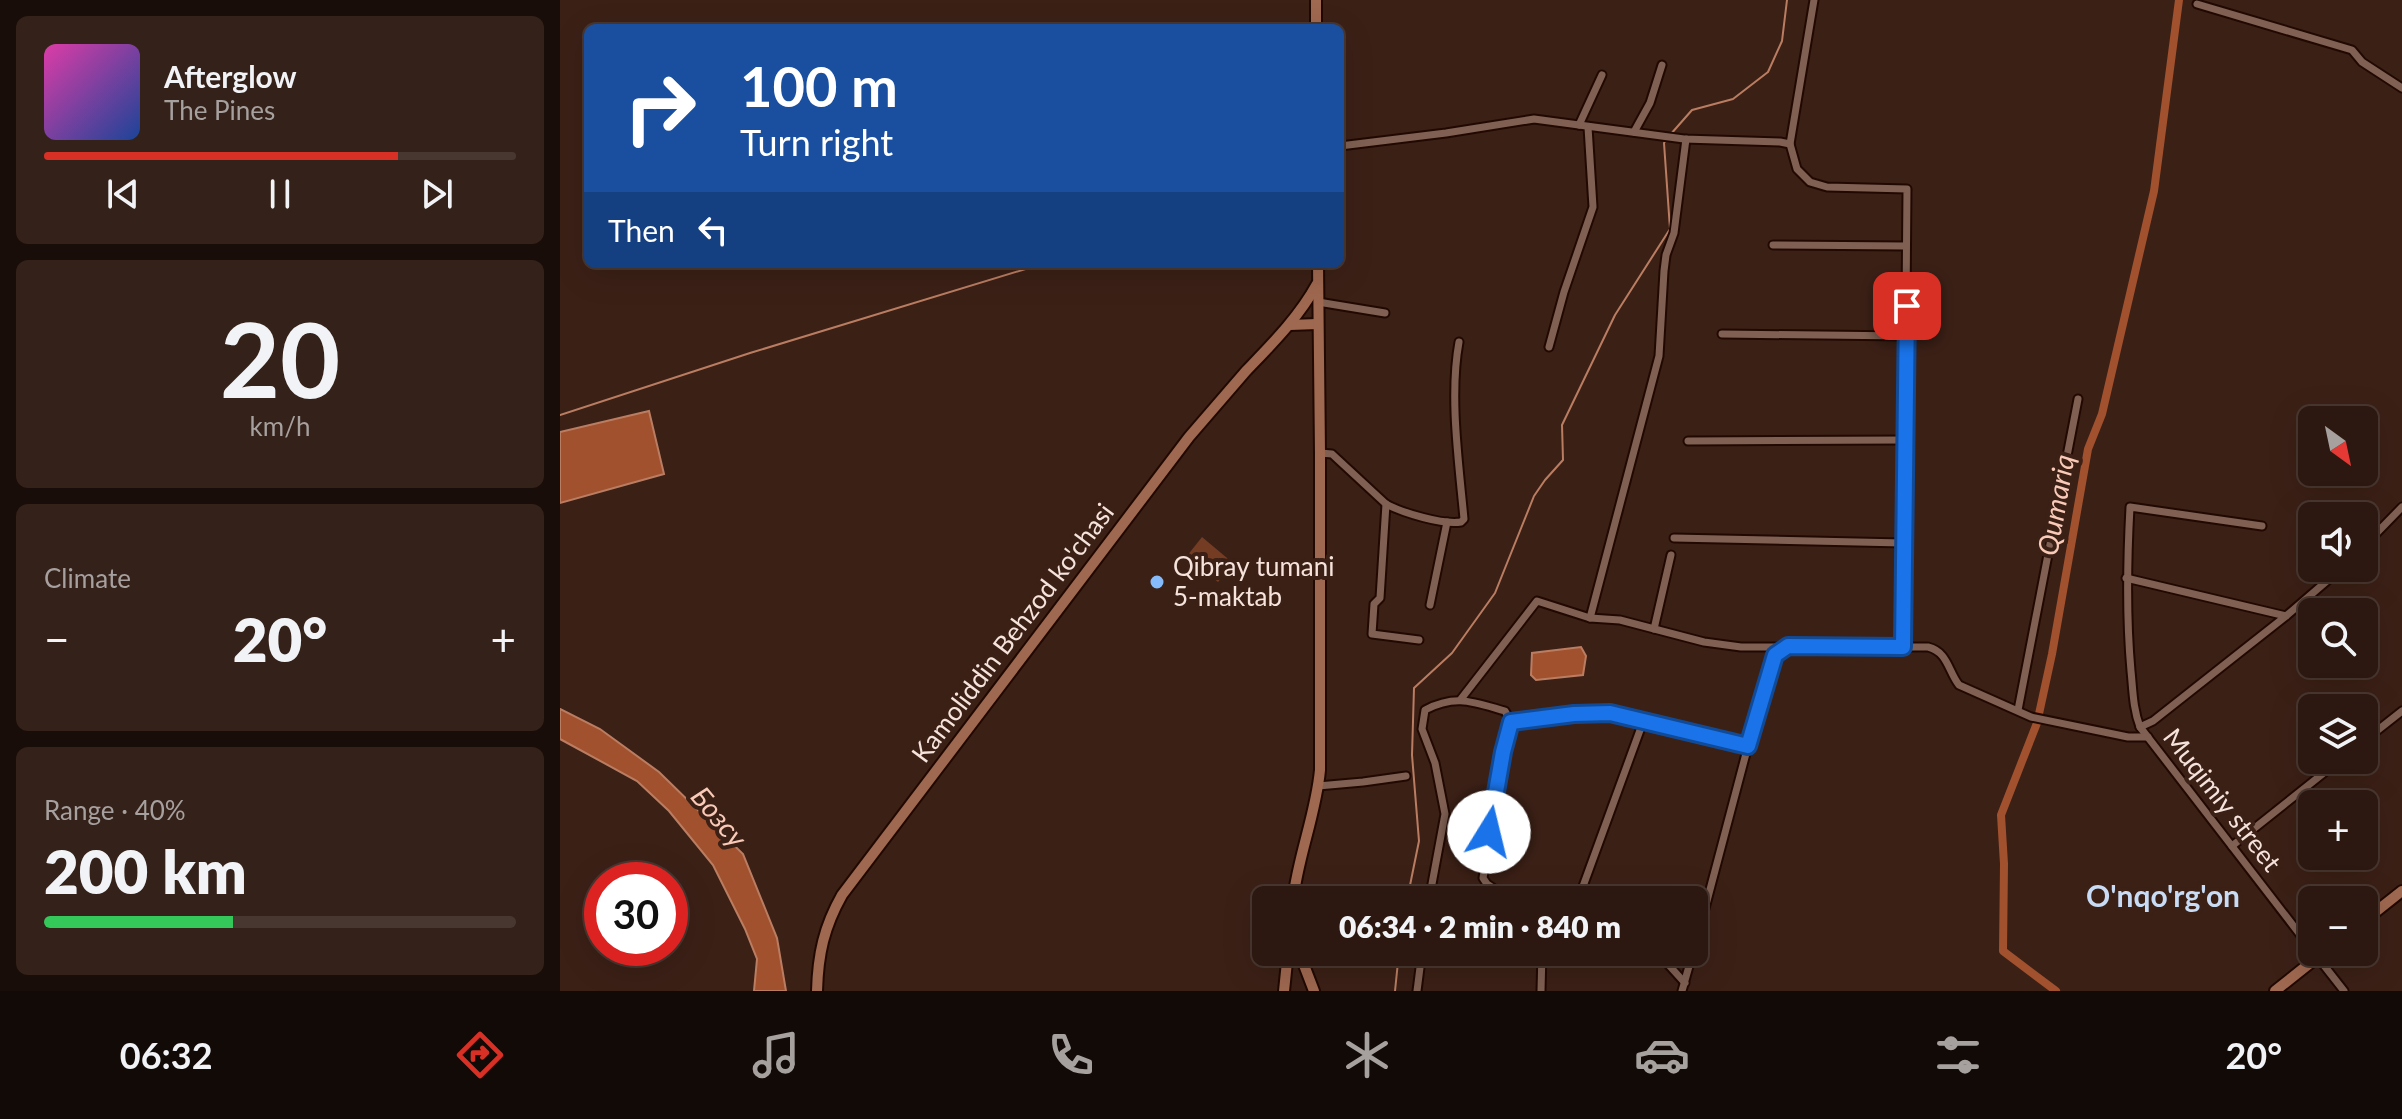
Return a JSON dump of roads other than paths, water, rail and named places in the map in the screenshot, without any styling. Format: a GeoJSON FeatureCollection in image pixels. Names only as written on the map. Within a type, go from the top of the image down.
{"type":"FeatureCollection","features":[{"type":"Feature","properties":{"kind":"main road"},"geometry":{"type":"LineString","coordinates":[[1316,0],[1316,24]]}},
{"type":"Feature","properties":{"kind":"main road"},"geometry":{"type":"LineString","coordinates":[[1295,886],[1318,786],[1318,268]]}},
{"type":"Feature","properties":{"kind":"main road","name":"Kamoliddin Behzod ko'chasi"},"geometry":{"type":"LineString","coordinates":[[817,991],[817,974],[827,922],[842,895],[1189,437],[1290,325],[1317,284]]}},
{"type":"Feature","properties":{"kind":"main road"},"geometry":{"type":"LineString","coordinates":[[1290,325],[1317,324]]}},
{"type":"Feature","properties":{"kind":"main road"},"geometry":{"type":"LineString","coordinates":[[2378,910],[2402,891]]}},
{"type":"Feature","properties":{"kind":"main road"},"geometry":{"type":"LineString","coordinates":[[1284,991],[1287,966]]}},
{"type":"Feature","properties":{"kind":"main road"},"geometry":{"type":"LineString","coordinates":[[1304,966],[1314,991]]}},
{"type":"Feature","properties":{"kind":"main road"},"geometry":{"type":"LineString","coordinates":[[2275,991],[2303,966]]}},
{"type":"Feature","properties":{"kind":"street"},"geometry":{"type":"LineString","coordinates":[[1814,0],[1790,144],[1797,169],[1810,182],[1827,187],[1907,189],[1903,647]]}},
{"type":"Feature","properties":{"kind":"street"},"geometry":{"type":"LineString","coordinates":[[2197,4],[2352,50],[2362,62],[2402,88]]}},
{"type":"Feature","properties":{"kind":"street"},"geometry":{"type":"LineString","coordinates":[[1634,132],[1650,103],[1662,65]]}},
{"type":"Feature","properties":{"kind":"street"},"geometry":{"type":"LineString","coordinates":[[1579,125],[1602,75]]}},
{"type":"Feature","properties":{"kind":"street"},"geometry":{"type":"LineString","coordinates":[[1344,146],[1534,119],[1684,139],[1790,144]]}},
{"type":"Feature","properties":{"kind":"street"},"geometry":{"type":"LineString","coordinates":[[1549,347],[1593,207],[1588,127]]}},
{"type":"Feature","properties":{"kind":"street"},"geometry":{"type":"LineString","coordinates":[[1590,618],[1659,356],[1664,271],[1674,233],[1684,139]]}},
{"type":"Feature","properties":{"kind":"street"},"geometry":{"type":"LineString","coordinates":[[1773,245],[1906,246]]}},
{"type":"Feature","properties":{"kind":"street"},"geometry":{"type":"LineString","coordinates":[[1318,302],[1385,313]]}},
{"type":"Feature","properties":{"kind":"street"},"geometry":{"type":"LineString","coordinates":[[1722,334],[1907,336]]}},
{"type":"Feature","properties":{"kind":"street"},"geometry":{"type":"LineString","coordinates":[[1320,453],[1332,454],[1394,508],[1447,522],[1457,523],[1464,519],[1455,378],[1459,342]]}},
{"type":"Feature","properties":{"kind":"street"},"geometry":{"type":"LineString","coordinates":[[2018,710],[2078,399]]}},
{"type":"Feature","properties":{"kind":"street"},"geometry":{"type":"LineString","coordinates":[[1688,441],[1906,440]]}},
{"type":"Feature","properties":{"kind":"street"},"geometry":{"type":"LineString","coordinates":[[1386,504],[1380,598],[1374,604],[1372,634],[1419,640]]}},
{"type":"Feature","properties":{"kind":"street"},"geometry":{"type":"LineString","coordinates":[[2140,727],[2135,716],[2126,578],[2130,507],[2262,526]]}},
{"type":"Feature","properties":{"kind":"street"},"geometry":{"type":"LineString","coordinates":[[2378,532],[2402,507]]}},
{"type":"Feature","properties":{"kind":"street"},"geometry":{"type":"LineString","coordinates":[[1430,605],[1447,522]]}},
{"type":"Feature","properties":{"kind":"street"},"geometry":{"type":"LineString","coordinates":[[1674,538],[1903,543]]}},
{"type":"Feature","properties":{"kind":"street"},"geometry":{"type":"LineString","coordinates":[[1654,629],[1671,555]]}},
{"type":"Feature","properties":{"kind":"street"},"geometry":{"type":"LineString","coordinates":[[2126,578],[2286,616]]}},
{"type":"Feature","properties":{"kind":"street","name":"Muqimiy street"},"geometry":{"type":"LineString","coordinates":[[2298,929],[2140,727],[2153,721],[2326,582]]}},
{"type":"Feature","properties":{"kind":"street"},"geometry":{"type":"LineString","coordinates":[[1461,699],[1537,601],[1590,618],[1620,620],[1704,642],[1741,647],[1937,649],[1944,655],[1959,685],[2031,717],[2128,737],[2148,737]]}},
{"type":"Feature","properties":{"kind":"street"},"geometry":{"type":"LineString","coordinates":[[1708,898],[1775,655],[1788,646]]}},
{"type":"Feature","properties":{"kind":"street"},"geometry":{"type":"LineString","coordinates":[[1432,886],[1445,814],[1435,763],[1422,729],[1425,710],[1440,702],[1461,699],[1505,711],[1511,722],[1503,752],[1483,878],[1490,886]]}},
{"type":"Feature","properties":{"kind":"street"},"geometry":{"type":"LineString","coordinates":[[2378,730],[2402,711]]}},
{"type":"Feature","properties":{"kind":"street"},"geometry":{"type":"LineString","coordinates":[[1511,722],[1610,713],[1748,746]]}},
{"type":"Feature","properties":{"kind":"street"},"geometry":{"type":"LineString","coordinates":[[1583,886],[1643,722]]}},
{"type":"Feature","properties":{"kind":"street"},"geometry":{"type":"LineString","coordinates":[[2232,846],[2322,774]]}},
{"type":"Feature","properties":{"kind":"street"},"geometry":{"type":"LineString","coordinates":[[1318,786],[1406,776]]}},
{"type":"Feature","properties":{"kind":"street"},"geometry":{"type":"LineString","coordinates":[[1417,991],[1420,966]]}},
{"type":"Feature","properties":{"kind":"street"},"geometry":{"type":"LineString","coordinates":[[1541,991],[1542,966]]}},
{"type":"Feature","properties":{"kind":"street"},"geometry":{"type":"LineString","coordinates":[[1668,966],[1684,987]]}},
{"type":"Feature","properties":{"kind":"street"},"geometry":{"type":"LineString","coordinates":[[1684,987],[1690,966]]}},
{"type":"Feature","properties":{"kind":"street","name":"Muqimiy street"},"geometry":{"type":"LineString","coordinates":[[2326,966],[2344,991]]}},
{"type":"Feature","properties":{"kind":"waterway"},"geometry":{"type":"LineString","coordinates":[[1670,135],[1692,110],[1733,99],[1768,72],[1782,41],[1787,0]]}},
{"type":"Feature","properties":{"kind":"waterway","name":"Qumariq"},"geometry":{"type":"LineString","coordinates":[[2056,991],[2003,951],[2001,815],[2037,723],[2088,449],[2102,414],[2154,191],[2179,0]]}},
{"type":"Feature","properties":{"kind":"waterway"},"geometry":{"type":"LineString","coordinates":[[1410,886],[1419,841],[1412,755],[1414,688],[1452,653],[1495,593],[1534,496],[1563,460],[1562,425],[1615,315],[1670,229],[1666,140]]}},
{"type":"Feature","properties":{"kind":"waterway"},"geometry":{"type":"LineString","coordinates":[[560,415],[1029,268]]}},
{"type":"Feature","properties":{"kind":"waterway"},"geometry":{"type":"LineString","coordinates":[[1395,991],[1398,966]]}},
{"type":"Feature","properties":{"kind":"place","name":"Qibray tumani 5-maktab"},"geometry":{"type":"Point","coordinates":[1157,582]}},
{"type":"Feature","properties":{"kind":"district","name":"O'nqo'rg'on"},"geometry":{"type":"Point","coordinates":[2163,897]}},
{"type":"Feature","properties":{"kind":"water label","name":"Бозсу"},"geometry":{"type":"Point","coordinates":[719,817]}}]}
